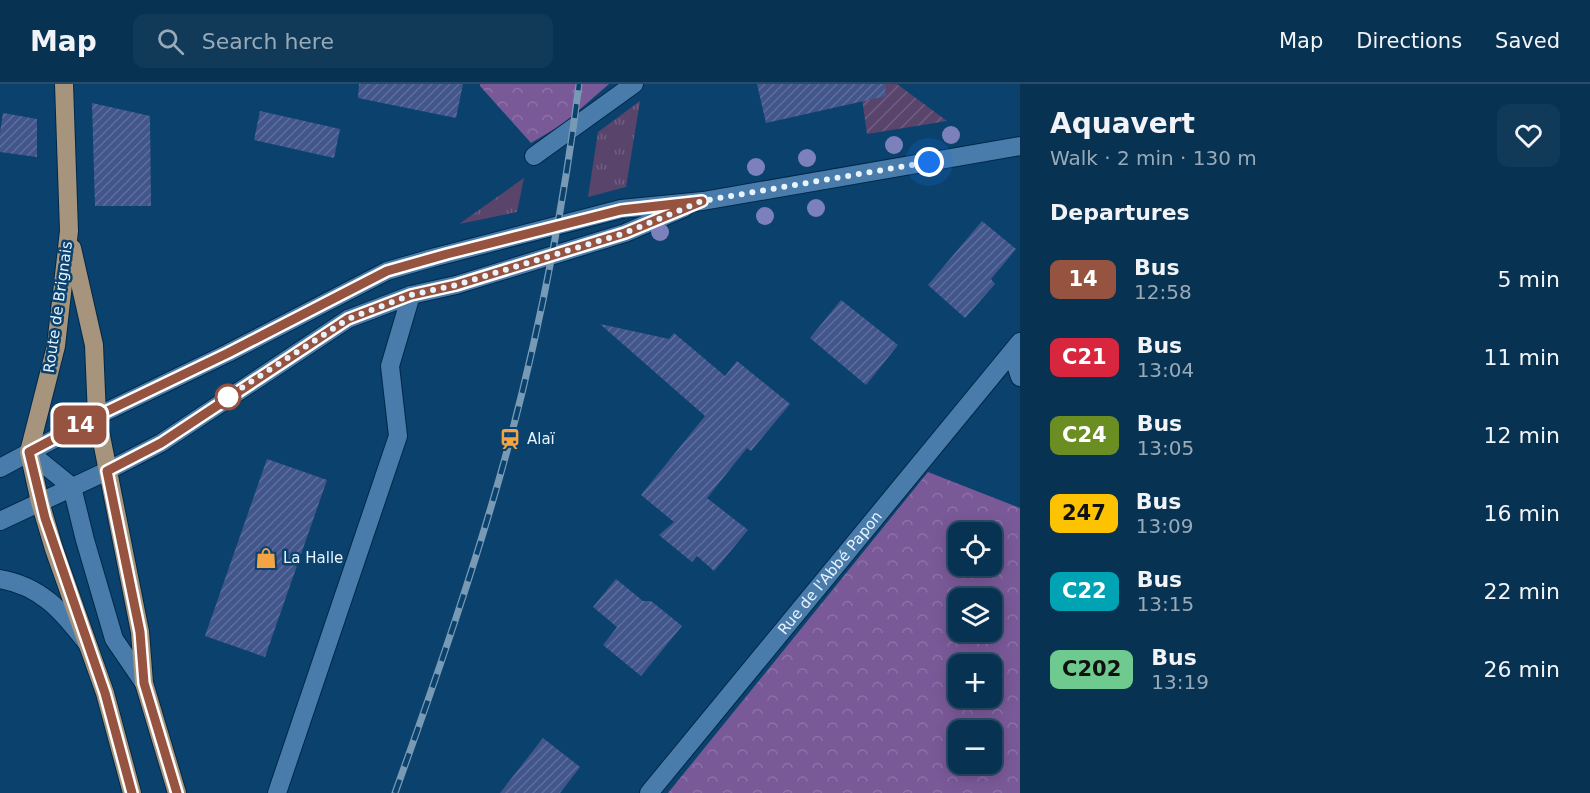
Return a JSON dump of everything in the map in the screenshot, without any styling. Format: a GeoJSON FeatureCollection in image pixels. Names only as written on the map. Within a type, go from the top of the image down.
{"type":"FeatureCollection","features":[{"type":"Feature","properties":{"kind":"main road","name":"Route de Brignais"},"geometry":{"type":"LineString","coordinates":[[64,84],[69,231],[56,346],[29,452],[40,502],[54,549],[105,693],[132,793]]}},
{"type":"Feature","properties":{"kind":"main road"},"geometry":{"type":"LineString","coordinates":[[534,156],[634,84]]}},
{"type":"Feature","properties":{"kind":"main road"},"geometry":{"type":"LineString","coordinates":[[0,468],[97,416],[228,353],[387,271],[621,210],[702,201],[1020,146]]}},
{"type":"Feature","properties":{"kind":"main road"},"geometry":{"type":"LineString","coordinates":[[0,521],[161,443],[348,319],[411,295],[456,285],[625,233],[702,201]]}},
{"type":"Feature","properties":{"kind":"main road","name":"Route de Brignais"},"geometry":{"type":"LineString","coordinates":[[69,231],[94,345],[97,416],[140,632],[144,683],[177,793]]}},
{"type":"Feature","properties":{"kind":"main road"},"geometry":{"type":"LineString","coordinates":[[277,793],[398,436],[390,366],[411,295]]}},
{"type":"Feature","properties":{"kind":"main road","name":"Rue de l'Abbé Papon"},"geometry":{"type":"LineString","coordinates":[[1016,347],[1020,377]]}},
{"type":"Feature","properties":{"kind":"main road","name":"Rue de l'Abbé Papon"},"geometry":{"type":"LineString","coordinates":[[649,793],[1016,347]]}},
{"type":"Feature","properties":{"kind":"main road"},"geometry":{"type":"LineString","coordinates":[[29,452],[72,487],[114,639],[144,683]]}},
{"type":"Feature","properties":{"kind":"main road"},"geometry":{"type":"LineString","coordinates":[[0,579],[36,591],[62,611],[89,646]]}},
{"type":"Feature","properties":{"kind":"green space"},"geometry":{"type":"Polygon","coordinates":[[[480,84],[609,84],[563,124],[531,143],[480,84]]]}},
{"type":"Feature","properties":{"kind":"green space"},"geometry":{"type":"Polygon","coordinates":[[[860,84],[897,84],[947,121],[867,134],[860,84]]]}},
{"type":"Feature","properties":{"kind":"green space"},"geometry":{"type":"Polygon","coordinates":[[[640,101],[626,187],[588,197],[598,132],[640,101]]]}},
{"type":"Feature","properties":{"kind":"green space"},"geometry":{"type":"Polygon","coordinates":[[[524,178],[517,212],[459,224],[524,178]]]}},
{"type":"Feature","properties":{"kind":"green space"},"geometry":{"type":"Polygon","coordinates":[[[928,472],[1020,508],[1020,793],[668,793],[928,472]]]}},
{"type":"Feature","properties":{"kind":"building"},"geometry":{"type":"Polygon","coordinates":[[[359,84],[463,84],[456,118],[358,98],[359,84]]]}},
{"type":"Feature","properties":{"kind":"building"},"geometry":{"type":"Polygon","coordinates":[[[757,84],[885,84],[886,96],[766,123],[757,84]]]}},
{"type":"Feature","properties":{"kind":"building"},"geometry":{"type":"Polygon","coordinates":[[[92,103],[150,116],[151,206],[95,206],[92,103]]]}},
{"type":"Feature","properties":{"kind":"building"},"geometry":{"type":"Polygon","coordinates":[[[260,111],[340,129],[334,158],[254,140],[260,111]]]}},
{"type":"Feature","properties":{"kind":"building"},"geometry":{"type":"Polygon","coordinates":[[[3,113],[37,119],[37,157],[0,152],[3,113]]]}},
{"type":"Feature","properties":{"kind":"building"},"geometry":{"type":"Polygon","coordinates":[[[982,221],[1016,249],[991,279],[995,284],[965,318],[928,285],[982,221]]]}},
{"type":"Feature","properties":{"kind":"building"},"geometry":{"type":"Polygon","coordinates":[[[841,300],[898,345],[866,385],[810,338],[841,300]]]}},
{"type":"Feature","properties":{"kind":"building"},"geometry":{"type":"Polygon","coordinates":[[[600,324],[669,339],[674,333],[725,376],[737,361],[790,404],[751,451],[747,448],[707,498],[748,530],[714,571],[697,556],[692,562],[659,535],[674,522],[641,495],[705,416],[600,324]]]}},
{"type":"Feature","properties":{"kind":"building","name":"La Halle"},"geometry":{"type":"Polygon","coordinates":[[[267,459],[327,480],[265,657],[205,636],[267,459]]]}},
{"type":"Feature","properties":{"kind":"building"},"geometry":{"type":"Polygon","coordinates":[[[616,579],[643,601],[651,601],[682,626],[641,676],[603,645],[617,627],[593,607],[616,579]]]}},
{"type":"Feature","properties":{"kind":"building"},"geometry":{"type":"Polygon","coordinates":[[[543,738],[580,767],[560,793],[500,793],[543,738]]]}},
{"type":"Feature","properties":{"kind":"railway"},"geometry":{"type":"LineString","coordinates":[[395,793],[471,573],[510,440],[532,352],[550,263],[579,84]]}},
{"type":"Feature","properties":{"kind":"bus line","name":"14"},"geometry":{"type":"LineString","coordinates":[[132,793],[105,693],[54,549],[40,502],[29,452],[97,416],[336,299],[387,271],[621,210],[702,201],[625,233],[456,285],[411,295],[348,319],[161,443],[107,471],[140,632],[144,683],[177,793]]}},
{"type":"Feature","properties":{"kind":"place","name":"Alaï"},"geometry":{"type":"Point","coordinates":[510,439]}},
{"type":"Feature","properties":{"kind":"place","name":"La Halle"},"geometry":{"type":"Point","coordinates":[266,558]}},
{"type":"Feature","properties":{"kind":"route"},"geometry":{"type":"LineString","coordinates":[[228,397],[226,398],[348,319],[411,295],[456,285],[625,233],[702,201],[929,162]]}}]}
